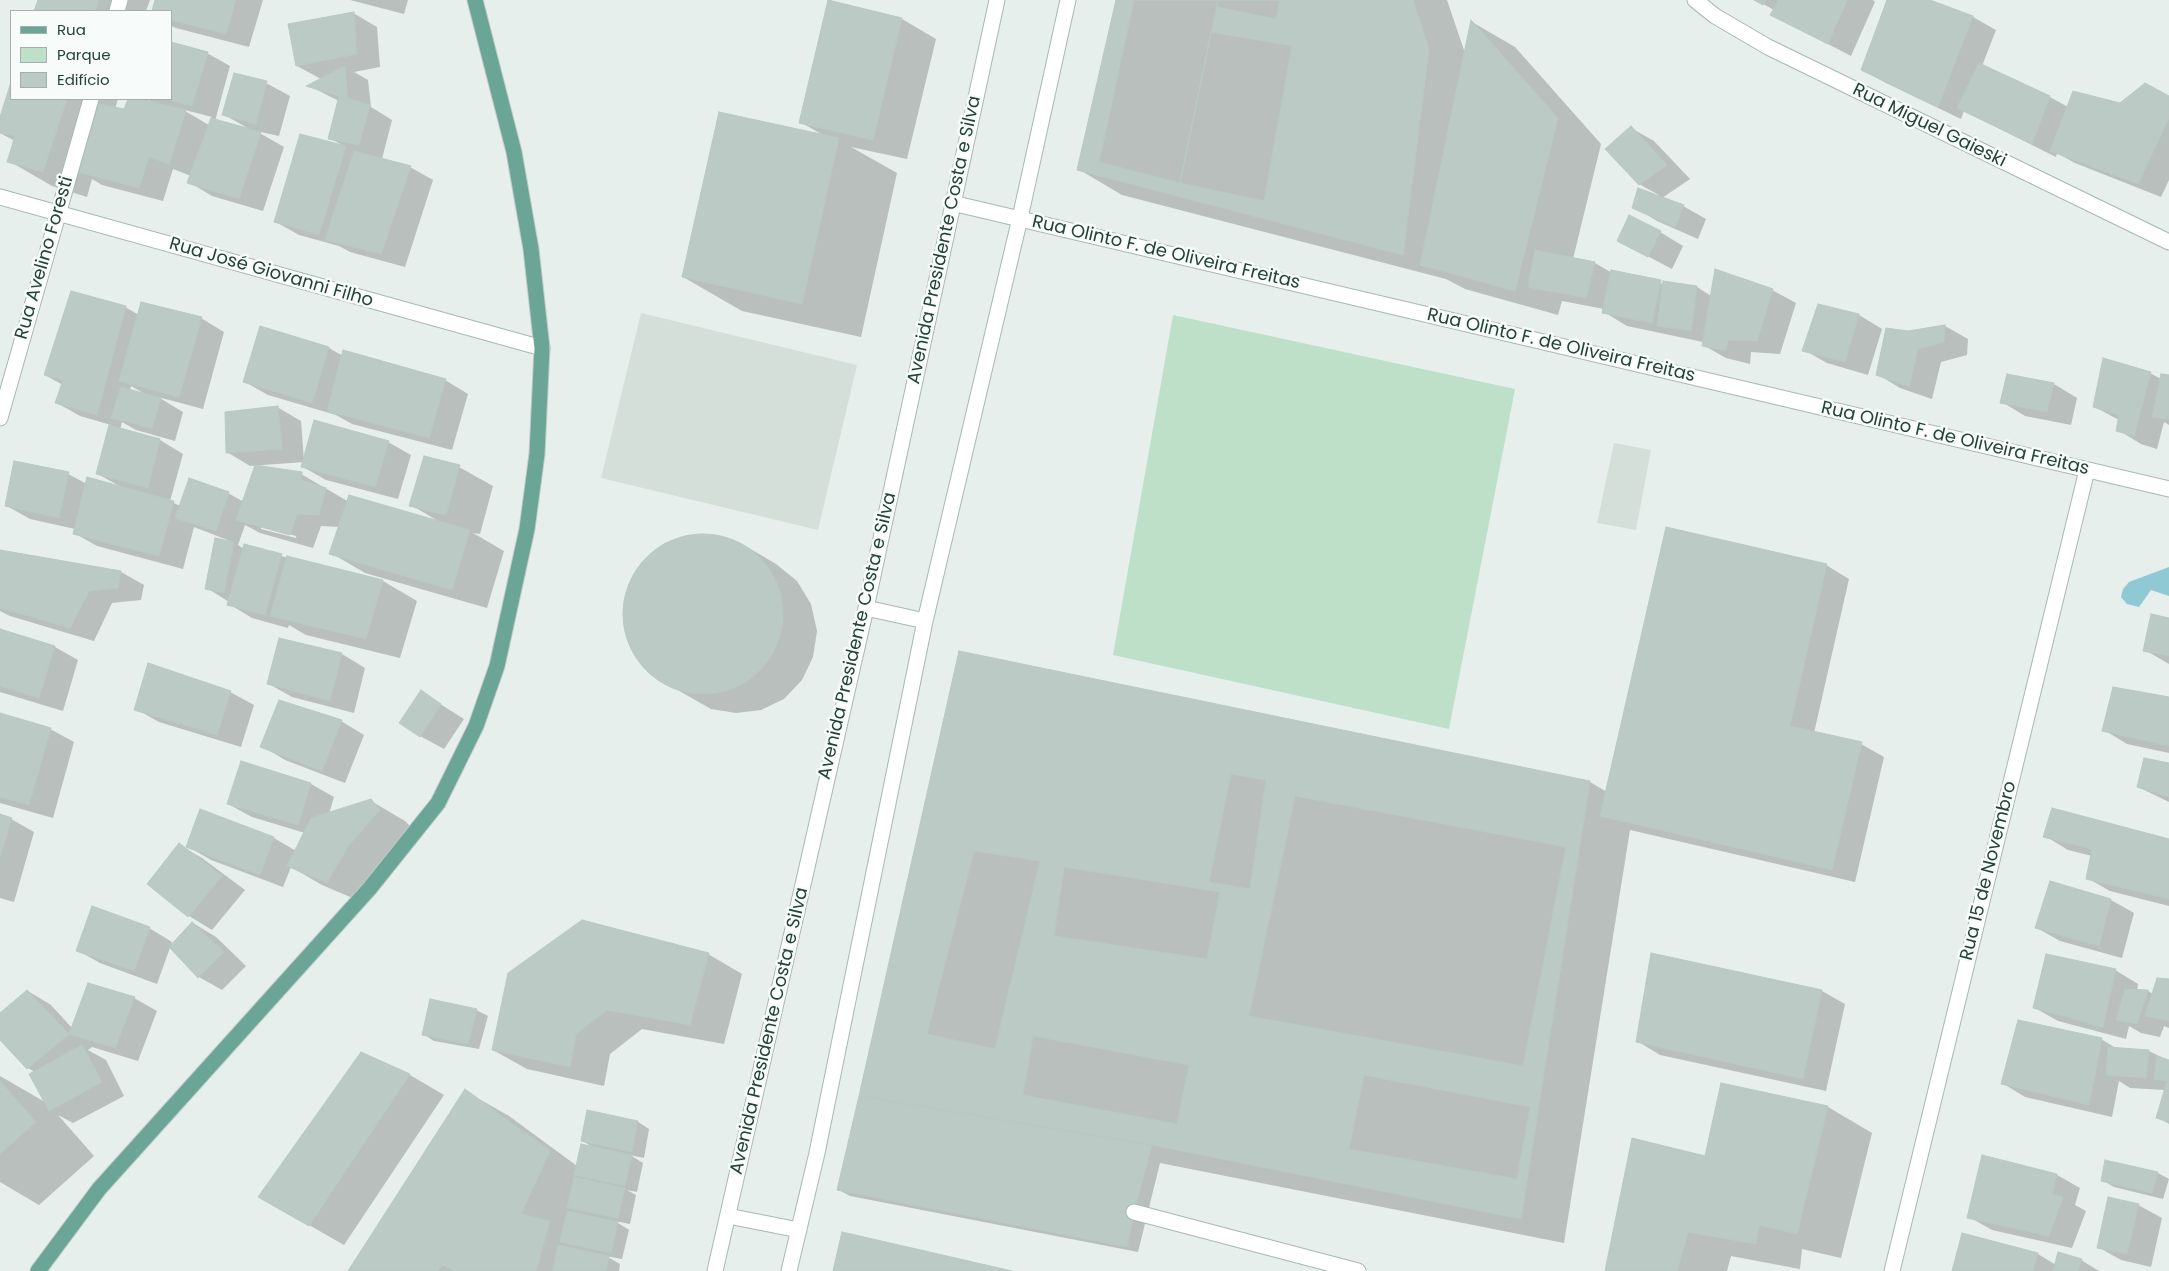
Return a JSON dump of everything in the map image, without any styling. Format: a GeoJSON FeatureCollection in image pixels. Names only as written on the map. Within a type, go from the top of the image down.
{"type":"FeatureCollection","features":[{"type":"Feature","properties":{"kind":"main road"},"geometry":{"type":"LineString","coordinates":[[38,1271],[99,1189],[370,888],[438,803],[476,726],[497,666],[527,529],[537,454],[542,348],[531,249],[514,152],[475,0]]}},
{"type":"Feature","properties":{"kind":"street","name":"Avenida Presidente Costa e Silva"},"geometry":{"type":"LineString","coordinates":[[715,1271],[866,608],[997,0]]}},
{"type":"Feature","properties":{"kind":"street"},"geometry":{"type":"LineString","coordinates":[[789,1271],[816,1153],[925,621],[1020,218],[1068,0]]}},
{"type":"Feature","properties":{"kind":"street","name":"Rua Miguel Gaieski"},"geometry":{"type":"LineString","coordinates":[[1695,0],[1715,16],[1768,48],[2169,242]]}},
{"type":"Feature","properties":{"kind":"street","name":"Rua Avelino Foresti"},"geometry":{"type":"LineString","coordinates":[[0,418],[91,100]]}},
{"type":"Feature","properties":{"kind":"street","name":"Rua José Giovanni Filho"},"geometry":{"type":"LineString","coordinates":[[0,197],[542,348]]}},
{"type":"Feature","properties":{"kind":"street","name":"Rua Olinto F. de Oliveira Freitas"},"geometry":{"type":"LineString","coordinates":[[952,203],[2169,489]]}},
{"type":"Feature","properties":{"kind":"street","name":"Rua 15 de Novembro"},"geometry":{"type":"LineString","coordinates":[[1892,1271],[2087,470]]}},
{"type":"Feature","properties":{"kind":"street"},"geometry":{"type":"LineString","coordinates":[[866,608],[925,621]]}},
{"type":"Feature","properties":{"kind":"street"},"geometry":{"type":"LineString","coordinates":[[1134,1212],[1358,1271]]}},
{"type":"Feature","properties":{"kind":"street"},"geometry":{"type":"LineString","coordinates":[[728,1216],[798,1230]]}},
{"type":"Feature","properties":{"kind":"shaded area"},"geometry":{"type":"Polygon","coordinates":[[[641,313],[857,365],[818,530],[601,478],[641,313]]]}},
{"type":"Feature","properties":{"kind":"shaded area"},"geometry":{"type":"Polygon","coordinates":[[[1614,443],[1651,450],[1636,530],[1597,523],[1614,443]]]}},
{"type":"Feature","properties":{"kind":"green space"},"geometry":{"type":"Polygon","coordinates":[[[1173,315],[1515,389],[1449,729],[1113,655],[1173,315]]]}},
{"type":"Feature","properties":{"kind":"water"},"geometry":{"type":"Polygon","coordinates":[[[2169,567],[2169,596],[2151,590],[2139,607],[2127,604],[2121,597],[2123,589],[2129,582],[2169,567]]]}},
{"type":"Feature","properties":{"kind":"building"},"geometry":{"type":"Polygon","coordinates":[[[38,0],[99,0],[95,10],[34,10],[38,0]]]}},
{"type":"Feature","properties":{"kind":"building"},"geometry":{"type":"Polygon","coordinates":[[[155,0],[236,0],[226,34],[172,20],[172,10],[152,10],[155,0]]]}},
{"type":"Feature","properties":{"kind":"building"},"geometry":{"type":"Polygon","coordinates":[[[828,0],[902,18],[873,140],[799,123],[828,0]]]}},
{"type":"Feature","properties":{"kind":"building"},"geometry":{"type":"Polygon","coordinates":[[[1116,0],[1413,0],[1429,49],[1403,255],[1077,170],[1116,0]]]}},
{"type":"Feature","properties":{"kind":"building"},"geometry":{"type":"Polygon","coordinates":[[[1134,0],[1218,0],[1180,183],[1099,162],[1134,0]]]}},
{"type":"Feature","properties":{"kind":"building"},"geometry":{"type":"Polygon","coordinates":[[[1218,0],[1280,0],[1276,19],[1217,7],[1218,0]]]}},
{"type":"Feature","properties":{"kind":"building"},"geometry":{"type":"Polygon","coordinates":[[[1754,0],[1766,0],[1763,5],[1754,0]]]}},
{"type":"Feature","properties":{"kind":"building"},"geometry":{"type":"Polygon","coordinates":[[[1779,0],[1847,0],[1828,44],[1770,15],[1779,0]]]}},
{"type":"Feature","properties":{"kind":"building"},"geometry":{"type":"Polygon","coordinates":[[[1887,0],[1930,0],[1973,16],[1938,107],[1861,70],[1887,0]]]}},
{"type":"Feature","properties":{"kind":"building"},"geometry":{"type":"Polygon","coordinates":[[[354,12],[357,54],[296,66],[288,24],[354,12]]]}},
{"type":"Feature","properties":{"kind":"building"},"geometry":{"type":"Polygon","coordinates":[[[1471,20],[1558,118],[1515,291],[1420,265],[1471,20]]]}},
{"type":"Feature","properties":{"kind":"building"},"geometry":{"type":"Polygon","coordinates":[[[1211,32],[1292,46],[1264,201],[1180,183],[1211,32]]]}},
{"type":"Feature","properties":{"kind":"building"},"geometry":{"type":"Polygon","coordinates":[[[172,42],[208,52],[192,106],[171,100],[172,42]]]}},
{"type":"Feature","properties":{"kind":"building"},"geometry":{"type":"Polygon","coordinates":[[[1979,63],[2050,96],[2032,144],[1957,108],[1979,63]]]}},
{"type":"Feature","properties":{"kind":"building"},"geometry":{"type":"Polygon","coordinates":[[[345,66],[348,99],[306,86],[345,66]]]}},
{"type":"Feature","properties":{"kind":"building"},"geometry":{"type":"Polygon","coordinates":[[[234,73],[267,81],[256,124],[222,115],[234,73]]]}},
{"type":"Feature","properties":{"kind":"building"},"geometry":{"type":"Polygon","coordinates":[[[2145,83],[2169,96],[2169,118],[2138,184],[2050,151],[2073,91],[2120,103],[2145,83]]]}},
{"type":"Feature","properties":{"kind":"building"},"geometry":{"type":"Polygon","coordinates":[[[10,85],[10,100],[67,100],[43,172],[7,162],[15,136],[0,133],[0,117],[10,85]]]}},
{"type":"Feature","properties":{"kind":"building"},"geometry":{"type":"Polygon","coordinates":[[[339,96],[370,105],[359,145],[328,139],[339,96]]]}},
{"type":"Feature","properties":{"kind":"building"},"geometry":{"type":"Polygon","coordinates":[[[128,100],[145,100],[186,110],[169,164],[149,157],[139,188],[78,172],[99,104],[124,109],[128,100]]]}},
{"type":"Feature","properties":{"kind":"building"},"geometry":{"type":"Polygon","coordinates":[[[719,112],[839,138],[802,304],[682,277],[719,112]]]}},
{"type":"Feature","properties":{"kind":"building"},"geometry":{"type":"Polygon","coordinates":[[[211,118],[261,132],[239,199],[187,183],[211,118]]]}},
{"type":"Feature","properties":{"kind":"building"},"geometry":{"type":"Polygon","coordinates":[[[1631,126],[1667,165],[1639,185],[1605,149],[1631,126]]]}},
{"type":"Feature","properties":{"kind":"building"},"geometry":{"type":"Polygon","coordinates":[[[300,134],[346,146],[319,235],[274,222],[300,134]]]}},
{"type":"Feature","properties":{"kind":"building"},"geometry":{"type":"Polygon","coordinates":[[[354,151],[411,166],[381,254],[325,240],[354,151]]]}},
{"type":"Feature","properties":{"kind":"building"},"geometry":{"type":"Polygon","coordinates":[[[1638,188],[1684,205],[1675,227],[1632,208],[1638,188]]]}},
{"type":"Feature","properties":{"kind":"building"},"geometry":{"type":"Polygon","coordinates":[[[1629,215],[1661,231],[1648,257],[1617,241],[1629,215]]]}},
{"type":"Feature","properties":{"kind":"building"},"geometry":{"type":"Polygon","coordinates":[[[1535,250],[1595,262],[1586,298],[1528,287],[1535,250]]]}},
{"type":"Feature","properties":{"kind":"building"},"geometry":{"type":"Polygon","coordinates":[[[1715,269],[1773,289],[1757,341],[1728,340],[1726,351],[1702,346],[1715,269]]]}},
{"type":"Feature","properties":{"kind":"building"},"geometry":{"type":"Polygon","coordinates":[[[1611,270],[1661,280],[1652,323],[1602,313],[1611,270]]]}},
{"type":"Feature","properties":{"kind":"building"},"geometry":{"type":"Polygon","coordinates":[[[1663,281],[1697,286],[1691,331],[1657,326],[1663,281]]]}},
{"type":"Feature","properties":{"kind":"building"},"geometry":{"type":"Polygon","coordinates":[[[71,291],[126,306],[97,415],[55,403],[63,380],[44,375],[71,291]]]}},
{"type":"Feature","properties":{"kind":"building"},"geometry":{"type":"Polygon","coordinates":[[[141,302],[202,317],[179,397],[119,381],[141,302]]]}},
{"type":"Feature","properties":{"kind":"building"},"geometry":{"type":"Polygon","coordinates":[[[1818,304],[1859,314],[1845,362],[1802,351],[1818,304]]]}},
{"type":"Feature","properties":{"kind":"building"},"geometry":{"type":"Polygon","coordinates":[[[1945,325],[1944,342],[1918,349],[1909,387],[1876,375],[1886,328],[1908,331],[1945,325]]]}},
{"type":"Feature","properties":{"kind":"building"},"geometry":{"type":"Polygon","coordinates":[[[260,326],[329,347],[312,403],[243,382],[260,326]]]}},
{"type":"Feature","properties":{"kind":"building"},"geometry":{"type":"Polygon","coordinates":[[[343,350],[446,379],[429,438],[327,411],[343,350]]]}},
{"type":"Feature","properties":{"kind":"building"},"geometry":{"type":"Polygon","coordinates":[[[2103,358],[2151,372],[2134,436],[2116,431],[2119,415],[2093,407],[2103,358]]]}},
{"type":"Feature","properties":{"kind":"building"},"geometry":{"type":"Polygon","coordinates":[[[2007,374],[2054,383],[2047,412],[2000,403],[2007,374]]]}},
{"type":"Feature","properties":{"kind":"building"},"geometry":{"type":"Polygon","coordinates":[[[2161,374],[2169,375],[2169,419],[2152,417],[2161,374]]]}},
{"type":"Feature","properties":{"kind":"building"},"geometry":{"type":"Polygon","coordinates":[[[121,387],[161,398],[152,428],[111,418],[121,387]]]}},
{"type":"Feature","properties":{"kind":"building"},"geometry":{"type":"Polygon","coordinates":[[[278,406],[282,449],[226,453],[225,412],[278,406]]]}},
{"type":"Feature","properties":{"kind":"building"},"geometry":{"type":"Polygon","coordinates":[[[314,420],[389,441],[375,487],[301,467],[314,420]]]}},
{"type":"Feature","properties":{"kind":"building"},"geometry":{"type":"Polygon","coordinates":[[[109,425],[160,439],[148,488],[96,474],[109,425]]]}},
{"type":"Feature","properties":{"kind":"building"},"geometry":{"type":"Polygon","coordinates":[[[424,456],[460,465],[446,515],[409,506],[424,456]]]}},
{"type":"Feature","properties":{"kind":"building"},"geometry":{"type":"Polygon","coordinates":[[[14,461],[69,472],[59,518],[5,506],[14,461]]]}},
{"type":"Feature","properties":{"kind":"building"},"geometry":{"type":"Polygon","coordinates":[[[255,465],[302,472],[301,480],[326,488],[319,515],[297,514],[290,535],[236,520],[255,465]]]}},
{"type":"Feature","properties":{"kind":"building"},"geometry":{"type":"Polygon","coordinates":[[[87,477],[174,501],[159,556],[73,534],[87,477]]]}},
{"type":"Feature","properties":{"kind":"building"},"geometry":{"type":"Polygon","coordinates":[[[189,478],[229,492],[216,531],[175,518],[189,478]]]}},
{"type":"Feature","properties":{"kind":"building"},"geometry":{"type":"Polygon","coordinates":[[[349,495],[470,530],[452,590],[329,554],[349,495]]]}},
{"type":"Feature","properties":{"kind":"building"},"geometry":{"type":"Polygon","coordinates":[[[1666,527],[1827,564],[1790,726],[1862,742],[1832,870],[1600,816],[1666,527]]]}},
{"type":"Feature","properties":{"kind":"building"},"geometry":{"type":"Polygon","coordinates":[[[695,534],[711,534],[741,543],[760,557],[777,583],[783,606],[783,622],[777,645],[760,671],[741,685],[726,691],[711,694],[695,694],[665,685],[641,665],[632,652],[626,637],[623,622],[623,606],[632,576],[652,552],[665,543],[680,537],[695,534]]]}},
{"type":"Feature","properties":{"kind":"building"},"geometry":{"type":"Polygon","coordinates":[[[215,538],[234,542],[224,593],[205,589],[215,538]]]}},
{"type":"Feature","properties":{"kind":"building"},"geometry":{"type":"Polygon","coordinates":[[[244,544],[282,554],[265,615],[227,605],[244,544]]]}},
{"type":"Feature","properties":{"kind":"building"},"geometry":{"type":"Polygon","coordinates":[[[0,550],[121,571],[118,588],[89,591],[70,628],[0,608],[0,550]]]}},
{"type":"Feature","properties":{"kind":"building"},"geometry":{"type":"Polygon","coordinates":[[[287,556],[383,580],[366,639],[270,616],[287,556]]]}},
{"type":"Feature","properties":{"kind":"building"},"geometry":{"type":"Polygon","coordinates":[[[2151,614],[2169,618],[2169,656],[2143,651],[2151,614]]]}},
{"type":"Feature","properties":{"kind":"building"},"geometry":{"type":"Polygon","coordinates":[[[0,629],[55,646],[39,698],[0,686],[0,629]]]}},
{"type":"Feature","properties":{"kind":"building"},"geometry":{"type":"Polygon","coordinates":[[[279,638],[342,653],[330,701],[267,684],[279,638]]]}},
{"type":"Feature","properties":{"kind":"building"},"geometry":{"type":"Polygon","coordinates":[[[959,651],[1590,781],[1521,1219],[1152,1145],[859,1096],[959,651]]]}},
{"type":"Feature","properties":{"kind":"building"},"geometry":{"type":"Polygon","coordinates":[[[148,663],[231,691],[217,735],[134,710],[148,663]]]}},
{"type":"Feature","properties":{"kind":"building"},"geometry":{"type":"Polygon","coordinates":[[[2113,687],[2169,697],[2169,746],[2102,731],[2113,687]]]}},
{"type":"Feature","properties":{"kind":"building"},"geometry":{"type":"Polygon","coordinates":[[[421,690],[441,704],[420,737],[399,723],[421,690]]]}},
{"type":"Feature","properties":{"kind":"building"},"geometry":{"type":"Polygon","coordinates":[[[279,700],[342,720],[322,771],[260,747],[279,700]]]}},
{"type":"Feature","properties":{"kind":"building"},"geometry":{"type":"Polygon","coordinates":[[[0,713],[51,728],[29,805],[0,797],[0,713]]]}},
{"type":"Feature","properties":{"kind":"building"},"geometry":{"type":"Polygon","coordinates":[[[2144,758],[2169,763],[2169,797],[2137,787],[2144,758]]]}},
{"type":"Feature","properties":{"kind":"building"},"geometry":{"type":"Polygon","coordinates":[[[241,761],[311,783],[298,825],[227,804],[241,761]]]}},
{"type":"Feature","properties":{"kind":"building"},"geometry":{"type":"Polygon","coordinates":[[[1231,774],[1266,780],[1250,889],[1209,882],[1231,774]]]}},
{"type":"Feature","properties":{"kind":"building"},"geometry":{"type":"Polygon","coordinates":[[[1295,796],[1566,847],[1523,1066],[1249,1016],[1295,796]]]}},
{"type":"Feature","properties":{"kind":"building"},"geometry":{"type":"Polygon","coordinates":[[[371,799],[380,810],[349,845],[327,883],[287,866],[311,818],[371,799]]]}},
{"type":"Feature","properties":{"kind":"building"},"geometry":{"type":"Polygon","coordinates":[[[2052,808],[2169,839],[2169,899],[2086,879],[2092,849],[2043,837],[2052,808]]]}},
{"type":"Feature","properties":{"kind":"building"},"geometry":{"type":"Polygon","coordinates":[[[200,809],[274,837],[260,875],[186,847],[200,809]]]}},
{"type":"Feature","properties":{"kind":"building"},"geometry":{"type":"Polygon","coordinates":[[[0,814],[12,818],[0,857],[0,814]]]}},
{"type":"Feature","properties":{"kind":"building"},"geometry":{"type":"Polygon","coordinates":[[[179,843],[222,876],[188,917],[147,884],[179,843]]]}},
{"type":"Feature","properties":{"kind":"building"},"geometry":{"type":"Polygon","coordinates":[[[974,851],[1040,861],[995,1049],[927,1034],[974,851]]]}},
{"type":"Feature","properties":{"kind":"building"},"geometry":{"type":"Polygon","coordinates":[[[1064,867],[1220,892],[1207,959],[1054,936],[1064,867]]]}},
{"type":"Feature","properties":{"kind":"building"},"geometry":{"type":"Polygon","coordinates":[[[2050,881],[2111,899],[2099,946],[2035,928],[2050,881]]]}},
{"type":"Feature","properties":{"kind":"building"},"geometry":{"type":"Polygon","coordinates":[[[92,906],[150,927],[134,971],[76,951],[92,906]]]}},
{"type":"Feature","properties":{"kind":"building"},"geometry":{"type":"Polygon","coordinates":[[[582,920],[709,953],[690,1025],[607,1010],[576,1034],[570,1067],[492,1050],[508,973],[582,920]]]}},
{"type":"Feature","properties":{"kind":"building"},"geometry":{"type":"Polygon","coordinates":[[[192,922],[224,952],[198,978],[169,947],[192,922]]]}},
{"type":"Feature","properties":{"kind":"building"},"geometry":{"type":"Polygon","coordinates":[[[1651,953],[1822,990],[1803,1079],[1636,1042],[1651,953]]]}},
{"type":"Feature","properties":{"kind":"building"},"geometry":{"type":"Polygon","coordinates":[[[2046,954],[2116,969],[2103,1027],[2033,1008],[2046,954]]]}},
{"type":"Feature","properties":{"kind":"building"},"geometry":{"type":"Polygon","coordinates":[[[2157,978],[2169,979],[2169,1021],[2145,1016],[2157,978]]]}},
{"type":"Feature","properties":{"kind":"building"},"geometry":{"type":"Polygon","coordinates":[[[88,983],[135,997],[115,1048],[69,1034],[88,983]]]}},
{"type":"Feature","properties":{"kind":"building"},"geometry":{"type":"Polygon","coordinates":[[[2125,989],[2148,990],[2137,1024],[2116,1020],[2125,989]]]}},
{"type":"Feature","properties":{"kind":"building"},"geometry":{"type":"Polygon","coordinates":[[[27,990],[69,1034],[27,1069],[0,1040],[0,1013],[27,990]]]}},
{"type":"Feature","properties":{"kind":"building"},"geometry":{"type":"Polygon","coordinates":[[[430,999],[477,1009],[468,1044],[422,1035],[430,999]]]}},
{"type":"Feature","properties":{"kind":"building"},"geometry":{"type":"Polygon","coordinates":[[[2018,1020],[2102,1038],[2089,1105],[2001,1084],[2018,1020]]]}},
{"type":"Feature","properties":{"kind":"building"},"geometry":{"type":"Polygon","coordinates":[[[1033,1036],[1189,1065],[1177,1124],[1023,1095],[1033,1036]]]}},
{"type":"Feature","properties":{"kind":"building"},"geometry":{"type":"Polygon","coordinates":[[[82,1045],[102,1082],[49,1111],[29,1074],[82,1045]]]}},
{"type":"Feature","properties":{"kind":"building"},"geometry":{"type":"Polygon","coordinates":[[[2108,1047],[2149,1050],[2146,1078],[2106,1075],[2108,1047]]]}},
{"type":"Feature","properties":{"kind":"building"},"geometry":{"type":"Polygon","coordinates":[[[361,1052],[410,1074],[309,1226],[258,1197],[361,1052]]]}},
{"type":"Feature","properties":{"kind":"building"},"geometry":{"type":"Polygon","coordinates":[[[2157,1056],[2169,1060],[2169,1122],[2156,1118],[2167,1081],[2154,1079],[2157,1056]]]}},
{"type":"Feature","properties":{"kind":"building"},"geometry":{"type":"Polygon","coordinates":[[[1364,1075],[1530,1107],[1517,1179],[1349,1149],[1364,1075]]]}},
{"type":"Feature","properties":{"kind":"building"},"geometry":{"type":"Polygon","coordinates":[[[0,1081],[36,1122],[0,1154],[0,1081]]]}},
{"type":"Feature","properties":{"kind":"building"},"geometry":{"type":"Polygon","coordinates":[[[1721,1083],[1828,1106],[1797,1234],[1759,1225],[1756,1244],[1688,1232],[1677,1271],[1605,1271],[1632,1138],[1705,1156],[1721,1083]]]}},
{"type":"Feature","properties":{"kind":"building"},"geometry":{"type":"Polygon","coordinates":[[[465,1089],[550,1151],[521,1214],[550,1221],[536,1271],[456,1271],[442,1265],[438,1271],[348,1271],[465,1089]]]}},
{"type":"Feature","properties":{"kind":"building"},"geometry":{"type":"Polygon","coordinates":[[[859,1096],[1152,1145],[1134,1212],[1127,1247],[837,1190],[859,1096]]]}},
{"type":"Feature","properties":{"kind":"building"},"geometry":{"type":"Polygon","coordinates":[[[587,1110],[638,1121],[632,1152],[581,1141],[587,1110]]]}},
{"type":"Feature","properties":{"kind":"building"},"geometry":{"type":"Polygon","coordinates":[[[581,1144],[632,1155],[625,1186],[574,1175],[581,1144]]]}},
{"type":"Feature","properties":{"kind":"building"},"geometry":{"type":"Polygon","coordinates":[[[1982,1155],[2057,1174],[2052,1194],[2063,1197],[2049,1236],[1967,1218],[1982,1155]]]}},
{"type":"Feature","properties":{"kind":"building"},"geometry":{"type":"Polygon","coordinates":[[[2105,1160],[2158,1172],[2152,1193],[2101,1181],[2105,1160]]]}},
{"type":"Feature","properties":{"kind":"building"},"geometry":{"type":"Polygon","coordinates":[[[574,1177],[625,1188],[618,1218],[567,1208],[574,1177]]]}},
{"type":"Feature","properties":{"kind":"building"},"geometry":{"type":"Polygon","coordinates":[[[2108,1197],[2139,1204],[2127,1254],[2097,1248],[2108,1197]]]}},
{"type":"Feature","properties":{"kind":"building"},"geometry":{"type":"Polygon","coordinates":[[[567,1211],[618,1222],[611,1253],[560,1242],[567,1211]]]}},
{"type":"Feature","properties":{"kind":"building"},"geometry":{"type":"Polygon","coordinates":[[[842,1232],[1012,1271],[833,1271],[842,1232]]]}},
{"type":"Feature","properties":{"kind":"building"},"geometry":{"type":"Polygon","coordinates":[[[1962,1233],[2038,1253],[2033,1271],[1952,1271],[1962,1233]]]}},
{"type":"Feature","properties":{"kind":"building"},"geometry":{"type":"Polygon","coordinates":[[[558,1245],[609,1256],[606,1271],[553,1271],[558,1245]]]}},
{"type":"Feature","properties":{"kind":"building"},"geometry":{"type":"Polygon","coordinates":[[[2058,1252],[2082,1259],[2078,1271],[2053,1271],[2058,1252]]]}}]}
